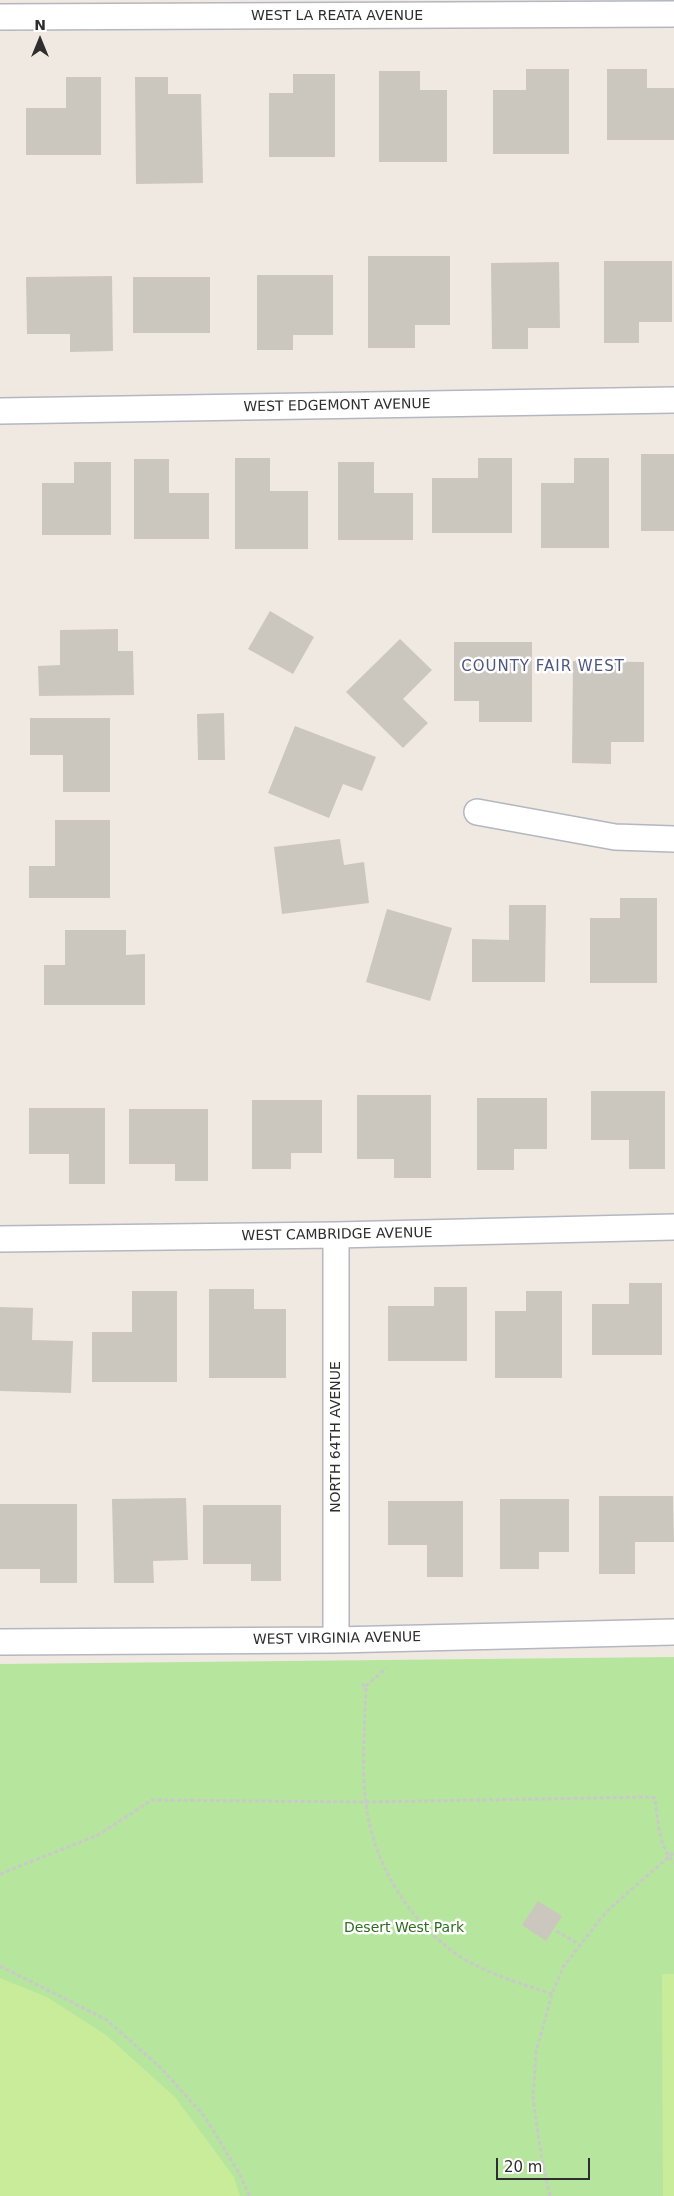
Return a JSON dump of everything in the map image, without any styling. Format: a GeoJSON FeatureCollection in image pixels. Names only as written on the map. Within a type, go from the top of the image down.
{"type":"FeatureCollection","features":[{"type":"Feature","properties":{"kind":"street","name":"WEST LA REATA AVENUE"},"geometry":{"type":"LineString","coordinates":[[0,17],[404,8],[674,14]]}},
{"type":"Feature","properties":{"kind":"street","name":"WEST EDGEMONT AVENUE"},"geometry":{"type":"LineString","coordinates":[[0,411],[674,400]]}},
{"type":"Feature","properties":{"kind":"street"},"geometry":{"type":"LineString","coordinates":[[477,812],[615,837],[674,839]]}},
{"type":"Feature","properties":{"kind":"street","name":"WEST CAMBRIDGE AVENUE"},"geometry":{"type":"LineString","coordinates":[[0,1240],[674,1227]]}},
{"type":"Feature","properties":{"kind":"street","name":"NORTH 64TH AVENUE"},"geometry":{"type":"LineString","coordinates":[[336,1235],[336,1640]]}},
{"type":"Feature","properties":{"kind":"street","name":"WEST VIRGINIA AVENUE"},"geometry":{"type":"LineString","coordinates":[[0,1642],[336,1640],[674,1632]]}},
{"type":"Feature","properties":{"kind":"path"},"geometry":{"type":"LineString","coordinates":[[386,1661],[386,1668],[364,1685],[364,1752],[366,1802],[372,1841],[391,1881],[415,1916],[449,1949],[496,1975],[552,1994]]}},
{"type":"Feature","properties":{"kind":"path"},"geometry":{"type":"LineString","coordinates":[[0,1874],[98,1835],[152,1800],[366,1802],[655,1798],[661,1840],[668,1856],[674,1863]]}},
{"type":"Feature","properties":{"kind":"path"},"geometry":{"type":"LineString","coordinates":[[550,2196],[542,2160],[533,2099],[536,2052],[552,1994],[564,1966],[579,1944],[606,1912],[674,1852]]}},
{"type":"Feature","properties":{"kind":"path"},"geometry":{"type":"LineString","coordinates":[[556,1931],[579,1944]]}},
{"type":"Feature","properties":{"kind":"path"},"geometry":{"type":"LineString","coordinates":[[0,1966],[107,2020],[161,2068],[205,2118],[239,2173],[250,2196]]}},
{"type":"Feature","properties":{"kind":"green space","name":"Desert West Park"},"geometry":{"type":"Polygon","coordinates":[[[674,1657],[674,2196],[0,2196],[0,1664],[674,1657]]]}},
{"type":"Feature","properties":{"kind":"green space"},"geometry":{"type":"Polygon","coordinates":[[[662,1974],[674,1974],[674,2196],[663,2196],[662,1974]]]}},
{"type":"Feature","properties":{"kind":"green space"},"geometry":{"type":"Polygon","coordinates":[[[0,1978],[47,1997],[106,2035],[175,2097],[234,2177],[240,2196],[0,2196],[0,1978]]]}},
{"type":"Feature","properties":{"kind":"building"},"geometry":{"type":"Polygon","coordinates":[[[526,69],[569,69],[569,154],[493,154],[493,90],[526,90],[526,69]]]}},
{"type":"Feature","properties":{"kind":"building"},"geometry":{"type":"Polygon","coordinates":[[[607,69],[647,69],[647,88],[674,88],[674,140],[607,140],[607,69]]]}},
{"type":"Feature","properties":{"kind":"building"},"geometry":{"type":"Polygon","coordinates":[[[379,71],[420,71],[420,90],[447,90],[447,162],[379,162],[379,71]]]}},
{"type":"Feature","properties":{"kind":"building"},"geometry":{"type":"Polygon","coordinates":[[[293,74],[335,74],[335,157],[269,157],[269,93],[293,93],[293,74]]]}},
{"type":"Feature","properties":{"kind":"building"},"geometry":{"type":"Polygon","coordinates":[[[66,77],[101,77],[101,155],[26,155],[26,108],[66,108],[66,77]]]}},
{"type":"Feature","properties":{"kind":"building"},"geometry":{"type":"Polygon","coordinates":[[[135,77],[168,77],[168,94],[201,94],[203,183],[136,184],[135,77]]]}},
{"type":"Feature","properties":{"kind":"building"},"geometry":{"type":"Polygon","coordinates":[[[368,256],[450,256],[450,325],[415,325],[415,348],[368,348],[368,256]]]}},
{"type":"Feature","properties":{"kind":"building"},"geometry":{"type":"Polygon","coordinates":[[[604,261],[672,261],[672,322],[639,322],[639,343],[604,343],[604,261]]]}},
{"type":"Feature","properties":{"kind":"building"},"geometry":{"type":"Polygon","coordinates":[[[559,262],[560,328],[528,328],[528,349],[492,349],[491,263],[559,262]]]}},
{"type":"Feature","properties":{"kind":"building"},"geometry":{"type":"Polygon","coordinates":[[[257,275],[333,275],[333,335],[293,335],[293,350],[257,350],[257,275]]]}},
{"type":"Feature","properties":{"kind":"building"},"geometry":{"type":"Polygon","coordinates":[[[112,276],[113,351],[70,352],[70,334],[27,334],[26,277],[112,276]]]}},
{"type":"Feature","properties":{"kind":"building"},"geometry":{"type":"Polygon","coordinates":[[[133,277],[210,277],[210,333],[133,333],[133,277]]]}},
{"type":"Feature","properties":{"kind":"building"},"geometry":{"type":"Polygon","coordinates":[[[641,454],[674,454],[674,531],[641,531],[641,454]]]}},
{"type":"Feature","properties":{"kind":"building"},"geometry":{"type":"Polygon","coordinates":[[[235,458],[270,458],[270,491],[308,491],[308,549],[235,549],[235,458]]]}},
{"type":"Feature","properties":{"kind":"building"},"geometry":{"type":"Polygon","coordinates":[[[478,458],[512,458],[512,533],[432,533],[432,478],[478,478],[478,458]]]}},
{"type":"Feature","properties":{"kind":"building"},"geometry":{"type":"Polygon","coordinates":[[[574,458],[609,458],[609,548],[541,548],[541,483],[574,483],[574,458]]]}},
{"type":"Feature","properties":{"kind":"building"},"geometry":{"type":"Polygon","coordinates":[[[134,459],[169,459],[169,493],[209,493],[209,539],[134,539],[134,459]]]}},
{"type":"Feature","properties":{"kind":"building"},"geometry":{"type":"Polygon","coordinates":[[[74,462],[111,462],[111,535],[42,535],[42,483],[74,483],[74,462]]]}},
{"type":"Feature","properties":{"kind":"building"},"geometry":{"type":"Polygon","coordinates":[[[338,462],[374,462],[374,493],[413,493],[413,540],[338,540],[338,462]]]}},
{"type":"Feature","properties":{"kind":"building"},"geometry":{"type":"Polygon","coordinates":[[[270,611],[314,637],[293,674],[248,649],[270,611]]]}},
{"type":"Feature","properties":{"kind":"building"},"geometry":{"type":"Polygon","coordinates":[[[118,629],[118,651],[133,651],[134,695],[39,696],[38,666],[60,665],[60,630],[118,629]]]}},
{"type":"Feature","properties":{"kind":"building"},"geometry":{"type":"Polygon","coordinates":[[[400,639],[432,670],[403,699],[428,723],[403,748],[346,692],[400,639]]]}},
{"type":"Feature","properties":{"kind":"building"},"geometry":{"type":"Polygon","coordinates":[[[454,642],[532,642],[532,722],[479,722],[479,701],[454,701],[454,642]]]}},
{"type":"Feature","properties":{"kind":"building"},"geometry":{"type":"Polygon","coordinates":[[[573,661],[644,662],[644,742],[611,742],[611,764],[572,763],[573,661]]]}},
{"type":"Feature","properties":{"kind":"building"},"geometry":{"type":"Polygon","coordinates":[[[224,713],[225,760],[198,760],[197,714],[224,713]]]}},
{"type":"Feature","properties":{"kind":"building"},"geometry":{"type":"Polygon","coordinates":[[[30,718],[110,718],[110,792],[63,792],[63,755],[30,755],[30,718]]]}},
{"type":"Feature","properties":{"kind":"building"},"geometry":{"type":"Polygon","coordinates":[[[295,726],[376,757],[362,791],[343,784],[329,818],[268,793],[295,726]]]}},
{"type":"Feature","properties":{"kind":"building"},"geometry":{"type":"Polygon","coordinates":[[[55,820],[110,820],[110,898],[29,898],[29,866],[55,866],[55,820]]]}},
{"type":"Feature","properties":{"kind":"building"},"geometry":{"type":"Polygon","coordinates":[[[340,839],[344,865],[364,862],[369,903],[282,914],[274,847],[340,839]]]}},
{"type":"Feature","properties":{"kind":"building"},"geometry":{"type":"Polygon","coordinates":[[[620,898],[657,898],[657,983],[590,983],[590,918],[620,918],[620,898]]]}},
{"type":"Feature","properties":{"kind":"building"},"geometry":{"type":"Polygon","coordinates":[[[509,905],[546,905],[545,982],[472,982],[472,939],[509,940],[509,905]]]}},
{"type":"Feature","properties":{"kind":"building"},"geometry":{"type":"Polygon","coordinates":[[[387,909],[452,928],[430,1001],[366,982],[387,909]]]}},
{"type":"Feature","properties":{"kind":"building"},"geometry":{"type":"Polygon","coordinates":[[[65,930],[126,930],[126,955],[145,954],[145,1005],[44,1005],[44,965],[65,965],[65,930]]]}},
{"type":"Feature","properties":{"kind":"building"},"geometry":{"type":"Polygon","coordinates":[[[591,1091],[665,1091],[665,1169],[629,1169],[629,1140],[591,1140],[591,1091]]]}},
{"type":"Feature","properties":{"kind":"building"},"geometry":{"type":"Polygon","coordinates":[[[357,1095],[431,1095],[431,1178],[394,1178],[394,1159],[357,1159],[357,1095]]]}},
{"type":"Feature","properties":{"kind":"building"},"geometry":{"type":"Polygon","coordinates":[[[477,1098],[547,1098],[547,1149],[514,1149],[514,1170],[477,1170],[477,1098]]]}},
{"type":"Feature","properties":{"kind":"building"},"geometry":{"type":"Polygon","coordinates":[[[252,1100],[322,1100],[322,1153],[291,1153],[291,1169],[252,1169],[252,1100]]]}},
{"type":"Feature","properties":{"kind":"building"},"geometry":{"type":"Polygon","coordinates":[[[29,1108],[105,1108],[105,1184],[69,1184],[69,1154],[29,1154],[29,1108]]]}},
{"type":"Feature","properties":{"kind":"building"},"geometry":{"type":"Polygon","coordinates":[[[129,1109],[208,1109],[208,1181],[175,1181],[175,1164],[129,1164],[129,1109]]]}},
{"type":"Feature","properties":{"kind":"building"},"geometry":{"type":"Polygon","coordinates":[[[629,1283],[662,1283],[662,1355],[592,1355],[592,1304],[629,1304],[629,1283]]]}},
{"type":"Feature","properties":{"kind":"building"},"geometry":{"type":"Polygon","coordinates":[[[434,1287],[467,1287],[467,1361],[388,1361],[388,1306],[434,1306],[434,1287]]]}},
{"type":"Feature","properties":{"kind":"building"},"geometry":{"type":"Polygon","coordinates":[[[209,1289],[254,1289],[254,1309],[286,1309],[286,1378],[209,1378],[209,1289]]]}},
{"type":"Feature","properties":{"kind":"building"},"geometry":{"type":"Polygon","coordinates":[[[132,1291],[177,1291],[177,1382],[92,1382],[92,1332],[132,1332],[132,1291]]]}},
{"type":"Feature","properties":{"kind":"building"},"geometry":{"type":"Polygon","coordinates":[[[526,1291],[562,1291],[562,1378],[495,1378],[495,1311],[526,1311],[526,1291]]]}},
{"type":"Feature","properties":{"kind":"building"},"geometry":{"type":"Polygon","coordinates":[[[0,1307],[33,1308],[32,1340],[73,1341],[71,1393],[0,1391],[0,1307]]]}},
{"type":"Feature","properties":{"kind":"building"},"geometry":{"type":"Polygon","coordinates":[[[599,1496],[673,1496],[674,1542],[635,1542],[635,1574],[599,1574],[599,1496]]]}},
{"type":"Feature","properties":{"kind":"building"},"geometry":{"type":"Polygon","coordinates":[[[186,1498],[188,1560],[153,1561],[154,1583],[114,1583],[112,1499],[186,1498]]]}},
{"type":"Feature","properties":{"kind":"building"},"geometry":{"type":"Polygon","coordinates":[[[500,1499],[569,1499],[569,1552],[539,1552],[539,1569],[500,1569],[500,1499]]]}},
{"type":"Feature","properties":{"kind":"building"},"geometry":{"type":"Polygon","coordinates":[[[388,1501],[463,1501],[463,1577],[427,1577],[427,1545],[388,1545],[388,1501]]]}},
{"type":"Feature","properties":{"kind":"building"},"geometry":{"type":"Polygon","coordinates":[[[0,1504],[77,1504],[77,1583],[40,1583],[40,1569],[0,1569],[0,1504]]]}},
{"type":"Feature","properties":{"kind":"building"},"geometry":{"type":"Polygon","coordinates":[[[203,1505],[281,1505],[281,1581],[251,1581],[251,1564],[203,1564],[203,1505]]]}},
{"type":"Feature","properties":{"kind":"building"},"geometry":{"type":"Polygon","coordinates":[[[538,1901],[562,1916],[546,1941],[522,1925],[538,1901]]]}},
{"type":"Feature","properties":{"kind":"district","name":"COUNTY FAIR WEST"},"geometry":{"type":"Point","coordinates":[543,667]}}]}
